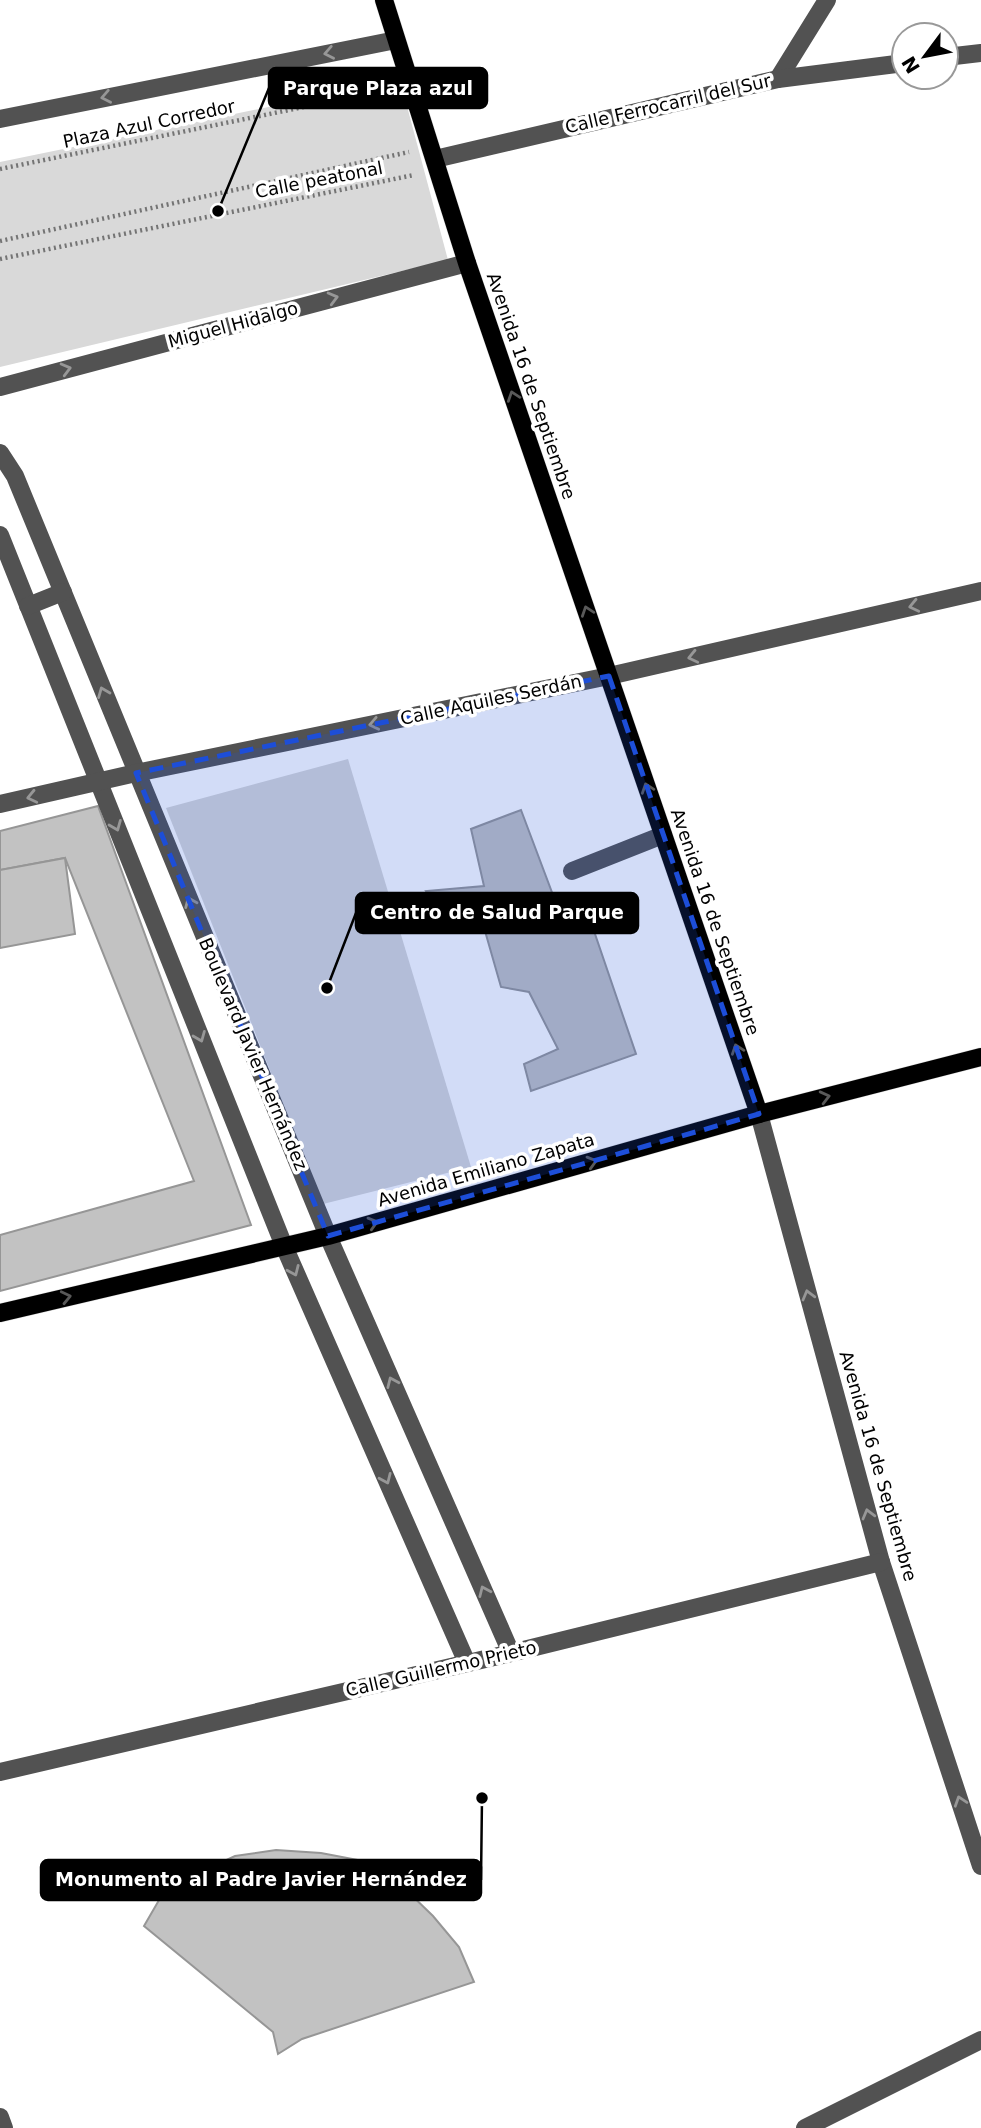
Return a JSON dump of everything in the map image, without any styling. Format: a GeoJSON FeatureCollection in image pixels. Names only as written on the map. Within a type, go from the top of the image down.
{"type":"FeatureCollection","features":[{"type":"Feature","properties":{"kind":"main road","name":"Avenida 16 de Septiembre"},"geometry":{"type":"LineString","coordinates":[[384,0],[467,263],[759,1114]]}},
{"type":"Feature","properties":{"kind":"main road","name":"Avenida Emiliano Zapata"},"geometry":{"type":"LineString","coordinates":[[0,1313],[328,1236],[759,1114],[981,1057]]}},
{"type":"Feature","properties":{"kind":"street"},"geometry":{"type":"LineString","coordinates":[[778,79],[827,0]]}},
{"type":"Feature","properties":{"kind":"street"},"geometry":{"type":"LineString","coordinates":[[0,118],[396,40]]}},
{"type":"Feature","properties":{"kind":"street"},"geometry":{"type":"LineString","coordinates":[[960,56],[981,53]]}},
{"type":"Feature","properties":{"kind":"street","name":"Calle Ferrocarril del Sur"},"geometry":{"type":"LineString","coordinates":[[436,165],[778,79],[890,65]]}},
{"type":"Feature","properties":{"kind":"street","name":"Miguel Hidalgo"},"geometry":{"type":"LineString","coordinates":[[0,387],[467,263]]}},
{"type":"Feature","properties":{"kind":"street","name":"Boulevard Javier Hernández"},"geometry":{"type":"LineString","coordinates":[[0,453],[15,476],[328,1236],[511,1653]]}},
{"type":"Feature","properties":{"kind":"street"},"geometry":{"type":"LineString","coordinates":[[0,535],[284,1246],[467,1663]]}},
{"type":"Feature","properties":{"kind":"street","name":"Calle Aquiles Serdán"},"geometry":{"type":"LineString","coordinates":[[0,804],[136,773],[609,676],[981,591]]}},
{"type":"Feature","properties":{"kind":"street"},"geometry":{"type":"LineString","coordinates":[[29,606],[63,592]]}},
{"type":"Feature","properties":{"kind":"street"},"geometry":{"type":"LineString","coordinates":[[572,871],[663,835]]}},
{"type":"Feature","properties":{"kind":"street","name":"Avenida 16 de Septiembre"},"geometry":{"type":"LineString","coordinates":[[759,1114],[881,1562],[981,1866]]}},
{"type":"Feature","properties":{"kind":"street","name":"Calle Guillermo Prieto"},"geometry":{"type":"LineString","coordinates":[[0,1772],[511,1653],[881,1562]]}},
{"type":"Feature","properties":{"kind":"street"},"geometry":{"type":"LineString","coordinates":[[805,2128],[981,2040]]}},
{"type":"Feature","properties":{"kind":"street"},"geometry":{"type":"LineString","coordinates":[[0,2117],[4,2128]]}},
{"type":"Feature","properties":{"kind":"path","name":"Plaza Azul Corredor"},"geometry":{"type":"LineString","coordinates":[[0,169],[398,87]]}},
{"type":"Feature","properties":{"kind":"path"},"geometry":{"type":"LineString","coordinates":[[0,241],[417,150]]}},
{"type":"Feature","properties":{"kind":"path","name":"Calle peatonal"},"geometry":{"type":"LineString","coordinates":[[0,259],[436,165]]}},
{"type":"Feature","properties":{"kind":"highlighted area"},"geometry":{"type":"Polygon","coordinates":[[[609,676],[759,1114],[328,1236],[136,773],[609,676]]]}},
{"type":"Feature","properties":{"kind":"shaded area"},"geometry":{"type":"Polygon","coordinates":[[[400,80],[448,260],[0,367],[0,162],[400,80]]]}},
{"type":"Feature","properties":{"kind":"shaded area"},"geometry":{"type":"Polygon","coordinates":[[[348,759],[471,1167],[323,1204],[166,808],[348,759]]]}},
{"type":"Feature","properties":{"kind":"building"},"geometry":{"type":"Polygon","coordinates":[[[98,806],[251,1225],[0,1291],[0,1235],[194,1181],[65,858],[0,870],[0,831],[98,806]]]}},
{"type":"Feature","properties":{"kind":"building"},"geometry":{"type":"Polygon","coordinates":[[[521,810],[553,895],[582,896],[636,1054],[531,1091],[524,1064],[558,1049],[529,992],[501,987],[485,931],[455,933],[426,891],[484,886],[471,829],[521,810]]]}},
{"type":"Feature","properties":{"kind":"building"},"geometry":{"type":"Polygon","coordinates":[[[65,858],[75,934],[0,948],[0,870],[65,858]]]}},
{"type":"Feature","properties":{"kind":"building"},"geometry":{"type":"Polygon","coordinates":[[[276,1850],[321,1853],[368,1862],[401,1885],[433,1916],[459,1947],[474,1982],[302,2039],[278,2054],[273,2032],[144,1926],[162,1895],[196,1874],[235,1856],[276,1850]]]}},
{"type":"Feature","properties":{"kind":"place","name":"Parque Plaza azul"},"geometry":{"type":"Point","coordinates":[218,211]}},
{"type":"Feature","properties":{"kind":"place","name":"Centro de Salud Parque"},"geometry":{"type":"Point","coordinates":[327,988]}},
{"type":"Feature","properties":{"kind":"place","name":"Monumento al Padre Javier Hernández"},"geometry":{"type":"Point","coordinates":[482,1798]}}]}
